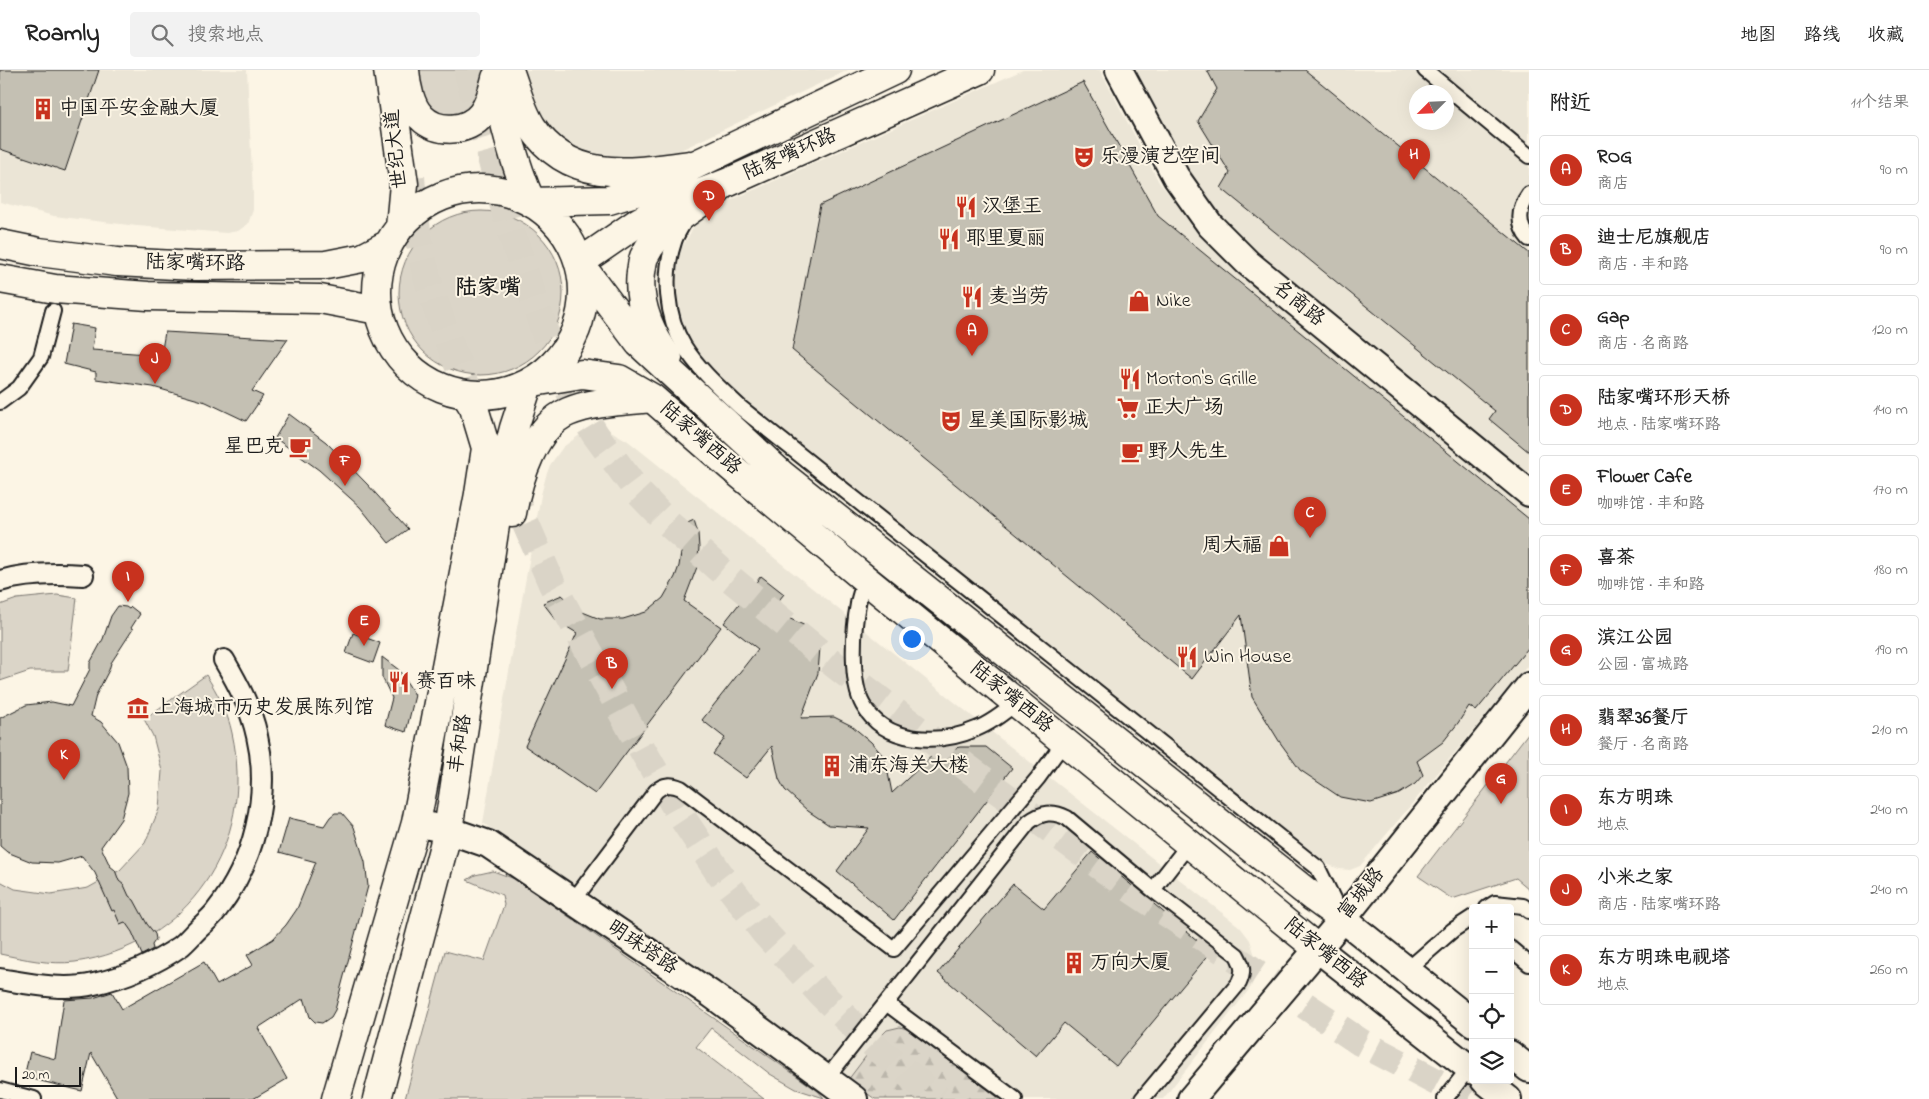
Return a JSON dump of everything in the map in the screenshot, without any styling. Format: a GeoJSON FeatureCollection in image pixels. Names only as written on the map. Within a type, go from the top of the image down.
{"type":"FeatureCollection","features":[{"type":"Feature","properties":{"kind":"street","name":"世纪大道"},"geometry":{"type":"LineString","coordinates":[[388,70],[404,184],[394,236],[378,276],[378,310],[389,341],[409,368],[436,386],[466,395],[498,395],[531,383]]}},
{"type":"Feature","properties":{"kind":"street"},"geometry":{"type":"LineString","coordinates":[[405,70],[413,104],[420,117],[431,124],[455,129],[465,127],[483,113],[500,73]]}},
{"type":"Feature","properties":{"kind":"street","name":"陆家嘴环路"},"geometry":{"type":"LineString","coordinates":[[530,202],[609,200],[642,190],[895,70]]}},
{"type":"Feature","properties":{"kind":"street","name":"陆家嘴环路"},"geometry":{"type":"LineString","coordinates":[[579,263],[640,221],[670,205],[729,182],[980,70]]}},
{"type":"Feature","properties":{"kind":"street","name":"名商路"},"geometry":{"type":"LineString","coordinates":[[1119,70],[1176,177],[1210,225],[1248,263],[1529,493]]}},
{"type":"Feature","properties":{"kind":"street"},"geometry":{"type":"LineString","coordinates":[[500,73],[501,109],[515,165],[530,202]]}},
{"type":"Feature","properties":{"kind":"street"},"geometry":{"type":"LineString","coordinates":[[500,73],[519,100],[532,126],[550,148],[574,163],[600,171],[634,172],[698,163]]}},
{"type":"Feature","properties":{"kind":"street"},"geometry":{"type":"LineString","coordinates":[[697,397],[658,343],[644,312],[640,284],[644,258],[654,243],[668,228],[729,182]]}},
{"type":"Feature","properties":{"kind":"street"},"geometry":{"type":"LineString","coordinates":[[394,236],[421,207],[446,194],[475,189],[504,191],[530,202],[552,218],[568,239],[579,263],[584,301],[576,333],[558,361],[531,383]]}},
{"type":"Feature","properties":{"kind":"street","name":"陆家嘴环路"},"geometry":{"type":"LineString","coordinates":[[0,244],[39,252],[117,262],[195,266],[326,265],[362,258],[394,236]]}},
{"type":"Feature","properties":{"kind":"street","name":"陆家嘴西路"},"geometry":{"type":"LineString","coordinates":[[579,263],[640,343],[782,475],[1062,699],[1469,1020]]}},
{"type":"Feature","properties":{"kind":"street","name":"陆家嘴环路"},"geometry":{"type":"LineString","coordinates":[[0,279],[55,289],[148,296],[320,299],[378,310]]}},
{"type":"Feature","properties":{"kind":"street","name":"陆家嘴西路"},"geometry":{"type":"LineString","coordinates":[[531,383],[582,374],[619,379],[652,398],[865,579],[1318,949],[1469,1068]]}},
{"type":"Feature","properties":{"kind":"street","name":"丰和路"},"geometry":{"type":"LineString","coordinates":[[377,1099],[448,830],[504,467],[514,428],[531,383]]}},
{"type":"Feature","properties":{"kind":"street","name":"丰和路"},"geometry":{"type":"LineString","coordinates":[[336,1099],[416,823],[479,494],[486,448],[474,408],[466,395]]}},
{"type":"Feature","properties":{"kind":"street"},"geometry":{"type":"LineString","coordinates":[[484,592],[501,576],[517,493],[530,451],[548,426],[567,412],[596,404],[652,398]]}},
{"type":"Feature","properties":{"kind":"street"},"geometry":{"type":"LineString","coordinates":[[0,581],[48,573],[83,575]]}},
{"type":"Feature","properties":{"kind":"street"},"geometry":{"type":"LineString","coordinates":[[0,979],[45,987],[93,984],[130,973],[139,970],[181,946],[216,912],[242,871],[255,834],[258,825],[262,777],[258,737],[250,710],[224,660]]}},
{"type":"Feature","properties":{"kind":"street","name":"富城路"},"geometry":{"type":"LineString","coordinates":[[1191,1099],[1343,919],[1529,686]]}},
{"type":"Feature","properties":{"kind":"street","name":"明珠塔路"},"geometry":{"type":"LineString","coordinates":[[416,823],[448,830],[488,844],[711,994],[854,1099]]}},
{"type":"Feature","properties":{"kind":"street"},"geometry":{"type":"LineString","coordinates":[[1514,1057],[1529,1069]]}},
{"type":"Feature","properties":{"kind":"street","name":"陆家嘴西路"},"geometry":{"type":"LineString","coordinates":[[1489,1084],[1508,1099]]}},
{"type":"Feature","properties":{"kind":"lane"},"geometry":{"type":"LineString","coordinates":[[1425,70],[1529,156]]}},
{"type":"Feature","properties":{"kind":"lane"},"geometry":{"type":"LineString","coordinates":[[1529,194],[1521,206],[1520,218],[1521,228],[1529,239]]}},
{"type":"Feature","properties":{"kind":"lane"},"geometry":{"type":"LineString","coordinates":[[690,212],[674,242],[666,277],[672,317],[684,346],[713,381],[727,395],[799,454],[1318,868],[1343,919]]}},
{"type":"Feature","properties":{"kind":"lane"},"geometry":{"type":"LineString","coordinates":[[0,402],[18,388],[41,357],[53,311]]}},
{"type":"Feature","properties":{"kind":"lane"},"geometry":{"type":"LineString","coordinates":[[782,475],[799,454]]}},
{"type":"Feature","properties":{"kind":"lane"},"geometry":{"type":"LineString","coordinates":[[865,579],[858,604],[855,633],[855,680],[863,705],[878,723],[898,734],[923,739],[947,737],[977,729],[998,717],[1017,702]]}},
{"type":"Feature","properties":{"kind":"lane"},"geometry":{"type":"LineString","coordinates":[[573,902],[656,791],[661,786],[674,785],[681,788],[894,949],[1038,778],[1064,742]]}},
{"type":"Feature","properties":{"kind":"lane"},"geometry":{"type":"LineString","coordinates":[[826,1079],[1030,822],[1038,815],[1046,813],[1058,814],[1067,818],[1153,890],[1234,952],[1242,965],[1243,975],[1239,983],[1142,1099]]}},
{"type":"Feature","properties":{"kind":"lane"},"geometry":{"type":"LineString","coordinates":[[1153,890],[1189,844]]}},
{"type":"Feature","properties":{"kind":"lane"},"geometry":{"type":"LineString","coordinates":[[1514,905],[1523,906],[1529,911]]}},
{"type":"Feature","properties":{"kind":"lane"},"geometry":{"type":"LineString","coordinates":[[1407,970],[1453,930],[1469,920]]}},
{"type":"Feature","properties":{"kind":"lane"},"geometry":{"type":"LineString","coordinates":[[1453,930],[1469,925]]}},
{"type":"Feature","properties":{"kind":"lane"},"geometry":{"type":"LineString","coordinates":[[1511,949],[1529,964]]}},
{"type":"Feature","properties":{"kind":"lane"},"geometry":{"type":"LineString","coordinates":[[886,1003],[1015,1099]]}},
{"type":"Feature","properties":{"kind":"lane"},"geometry":{"type":"LineString","coordinates":[[1445,1099],[1469,1078]]}},
{"type":"Feature","properties":{"kind":"lane"},"geometry":{"type":"LineString","coordinates":[[0,1090],[34,1099]]}},
{"type":"Feature","properties":{"kind":"shaded area"},"geometry":{"type":"Polygon","coordinates":[[[0,70],[247,70],[253,194],[253,210],[248,224],[238,231],[227,233],[137,226],[54,216],[0,202],[0,70]]]}},
{"type":"Feature","properties":{"kind":"shaded area"},"geometry":{"type":"Polygon","coordinates":[[[515,70],[848,70],[662,159],[628,168],[559,147],[515,70]]]}},
{"type":"Feature","properties":{"kind":"shaded area","name":"正大广场"},"geometry":{"type":"Polygon","coordinates":[[[1023,70],[1100,70],[1159,182],[1202,235],[1529,509],[1529,664],[1360,866],[1350,870],[1339,869],[1327,864],[761,416],[718,377],[693,349],[677,318],[674,292],[675,271],[681,249],[695,225],[720,205],[1023,70]]]}},
{"type":"Feature","properties":{"kind":"shaded area"},"geometry":{"type":"Polygon","coordinates":[[[1136,70],[1529,70],[1529,478],[1255,254],[1217,218],[1185,171],[1136,70]]]}},
{"type":"Feature","properties":{"kind":"shaded area"},"geometry":{"type":"Polygon","coordinates":[[[598,429],[609,430],[628,441],[1007,744],[1240,927],[1250,940],[1255,956],[1256,972],[1251,987],[1163,1099],[875,1099],[483,823],[541,495],[546,476],[550,465],[563,447],[581,434],[598,429]]]}},
{"type":"Feature","properties":{"kind":"green space"},"geometry":{"type":"Polygon","coordinates":[[[416,70],[482,70],[484,82],[474,113],[455,122],[428,110],[416,70]]]}},
{"type":"Feature","properties":{"kind":"green space"},"geometry":{"type":"Polygon","coordinates":[[[481,211],[505,215],[526,225],[539,235],[549,248],[559,269],[563,293],[559,317],[549,338],[539,351],[526,361],[505,371],[481,375],[457,371],[436,361],[423,351],[413,338],[403,317],[399,293],[403,269],[413,248],[423,235],[436,225],[457,215],[481,211]]]}},
{"type":"Feature","properties":{"kind":"green space"},"geometry":{"type":"Polygon","coordinates":[[[57,595],[77,598],[68,671],[30,671],[0,681],[0,605],[17,599],[57,595]]]}},
{"type":"Feature","properties":{"kind":"green space"},"geometry":{"type":"Polygon","coordinates":[[[206,675],[228,718],[232,733],[237,774],[234,813],[223,850],[205,883],[180,912],[150,935],[115,952],[66,963],[37,961],[0,954],[0,881],[15,889],[51,894],[88,888],[120,870],[145,843],[159,809],[162,771],[153,736],[144,719],[206,675]]]}},
{"type":"Feature","properties":{"kind":"green space"},"geometry":{"type":"Polygon","coordinates":[[[1529,732],[1529,889],[1516,878],[1452,899],[1418,876],[1529,732]]]}},
{"type":"Feature","properties":{"kind":"green space"},"geometry":{"type":"Polygon","coordinates":[[[493,871],[515,879],[818,1091],[824,1098],[796,1089],[770,1074],[711,1028],[696,1047],[764,1099],[405,1099],[445,951],[484,961],[504,905],[502,895],[467,880],[475,875],[493,871]]]}},
{"type":"Feature","properties":{"kind":"green space"},"geometry":{"type":"Polygon","coordinates":[[[900,1027],[907,1029],[1000,1099],[875,1099],[848,1080],[882,1035],[887,1030],[900,1027]]]}},
{"type":"Feature","properties":{"kind":"building","name":"中国平安金融大厦"},"geometry":{"type":"Polygon","coordinates":[[[0,70],[99,70],[65,171],[0,149],[0,70]]]}},
{"type":"Feature","properties":{"kind":"building"},"geometry":{"type":"Polygon","coordinates":[[[1207,70],[1305,70],[1529,253],[1529,452],[1489,419],[1495,411],[1221,188],[1230,173],[1198,121],[1217,89],[1207,70]]]}},
{"type":"Feature","properties":{"kind":"building","name":"正大广场"},"geometry":{"type":"Polygon","coordinates":[[[1083,82],[1158,216],[1529,519],[1529,647],[1476,711],[1469,706],[1443,742],[1417,761],[1423,775],[1415,784],[1399,794],[1371,803],[1340,797],[1300,770],[1279,741],[1252,697],[1241,615],[1192,679],[792,350],[820,205],[1083,82]]]}},
{"type":"Feature","properties":{"kind":"building"},"geometry":{"type":"Polygon","coordinates":[[[71,324],[95,328],[92,350],[161,355],[165,332],[288,339],[252,391],[263,396],[246,421],[206,402],[153,387],[96,379],[96,372],[64,364],[71,324]]]}},
{"type":"Feature","properties":{"kind":"building"},"geometry":{"type":"Polygon","coordinates":[[[289,414],[326,442],[408,529],[389,543],[360,507],[319,470],[275,438],[289,414]]]}},
{"type":"Feature","properties":{"kind":"building"},"geometry":{"type":"Polygon","coordinates":[[[694,520],[698,533],[699,548],[697,567],[684,601],[721,627],[595,794],[525,746],[577,633],[557,621],[543,603],[562,595],[580,611],[600,619],[623,619],[646,612],[663,598],[675,577],[681,553],[679,527],[694,520]]]}},
{"type":"Feature","properties":{"kind":"building","name":"浦东海关大楼"},"geometry":{"type":"Polygon","coordinates":[[[761,576],[784,594],[771,610],[812,629],[820,647],[818,673],[801,718],[834,717],[852,726],[871,742],[885,758],[892,793],[936,752],[960,747],[986,747],[1012,768],[894,920],[837,871],[869,828],[829,825],[808,811],[785,790],[779,779],[772,746],[746,778],[713,754],[725,738],[702,720],[758,649],[724,623],[761,576]]]}},
{"type":"Feature","properties":{"kind":"building"},"geometry":{"type":"Polygon","coordinates":[[[118,606],[129,609],[131,607],[140,614],[131,628],[133,629],[111,663],[96,695],[91,716],[101,722],[118,742],[127,767],[128,793],[121,819],[101,847],[110,866],[115,870],[119,881],[124,885],[129,896],[134,900],[147,924],[155,934],[156,939],[152,945],[153,949],[142,955],[132,932],[125,922],[120,924],[95,873],[82,856],[58,863],[32,862],[7,852],[0,846],[0,718],[26,705],[52,702],[71,706],[90,669],[90,663],[103,639],[111,616],[118,606]]]}},
{"type":"Feature","properties":{"kind":"building"},"geometry":{"type":"Polygon","coordinates":[[[353,633],[380,643],[373,663],[346,653],[353,633]]]}},
{"type":"Feature","properties":{"kind":"building"},"geometry":{"type":"Polygon","coordinates":[[[382,657],[399,670],[415,695],[406,732],[385,725],[392,698],[382,677],[382,657]]]}},
{"type":"Feature","properties":{"kind":"building"},"geometry":{"type":"Polygon","coordinates":[[[335,813],[342,813],[354,827],[365,862],[368,886],[335,1010],[331,1017],[322,1023],[315,1022],[310,1017],[304,998],[258,1028],[287,1079],[253,1099],[118,1099],[91,1053],[82,1091],[24,1077],[30,1052],[55,1059],[64,1000],[93,998],[112,992],[122,1009],[204,962],[217,985],[253,965],[247,955],[273,939],[286,925],[297,909],[316,862],[279,852],[289,818],[324,826],[335,813]]]}},
{"type":"Feature","properties":{"kind":"building","name":"万向大厦"},"geometry":{"type":"Polygon","coordinates":[[[1092,852],[1211,952],[1116,1066],[1064,1023],[1036,1056],[938,973],[1013,884],[1044,909],[1092,852]]]}},
{"type":"Feature","properties":{"kind":"tunnel"},"geometry":{"type":"LineString","coordinates":[[467,70],[469,76]]}},
{"type":"Feature","properties":{"kind":"tunnel"},"geometry":{"type":"LineString","coordinates":[[469,70],[510,229],[553,356],[572,396],[595,434],[638,492],[669,524],[719,569],[835,665],[969,769],[1131,889],[1360,1042],[1469,1099]]}},
{"type":"Feature","properties":{"kind":"tunnel"},"geometry":{"type":"LineString","coordinates":[[411,177],[423,262],[447,338],[479,416]]}},
{"type":"Feature","properties":{"kind":"tunnel"},"geometry":{"type":"LineString","coordinates":[[509,485],[552,584],[677,810],[719,873],[764,932],[822,995],[880,1051],[939,1099]]}},
{"type":"Feature","properties":{"kind":"place","name":"中国平安金融大厦"},"geometry":{"type":"Point","coordinates":[43,109]}},
{"type":"Feature","properties":{"kind":"place","name":"乐漫演艺空间"},"geometry":{"type":"Point","coordinates":[1084,157]}},
{"type":"Feature","properties":{"kind":"place","name":"翡翠36餐厅"},"geometry":{"type":"Point","coordinates":[1414,180]}},
{"type":"Feature","properties":{"kind":"place","name":"汉堡王"},"geometry":{"type":"Point","coordinates":[966,207]}},
{"type":"Feature","properties":{"kind":"place","name":"陆家嘴环形天桥"},"geometry":{"type":"Point","coordinates":[709,221]}},
{"type":"Feature","properties":{"kind":"place","name":"耶里夏丽"},"geometry":{"type":"Point","coordinates":[949,239]}},
{"type":"Feature","properties":{"kind":"place","name":"麦当劳"},"geometry":{"type":"Point","coordinates":[972,297]}},
{"type":"Feature","properties":{"kind":"place","name":"Nike"},"geometry":{"type":"Point","coordinates":[1139,301]}},
{"type":"Feature","properties":{"kind":"place","name":"ROG"},"geometry":{"type":"Point","coordinates":[972,356]}},
{"type":"Feature","properties":{"kind":"place","name":"Morton's Grille"},"geometry":{"type":"Point","coordinates":[1130,379]}},
{"type":"Feature","properties":{"kind":"place","name":"小米之家"},"geometry":{"type":"Point","coordinates":[155,384]}},
{"type":"Feature","properties":{"kind":"place","name":"正大广场"},"geometry":{"type":"Point","coordinates":[1128,408]}},
{"type":"Feature","properties":{"kind":"place","name":"星美国际影城"},"geometry":{"type":"Point","coordinates":[951,421]}},
{"type":"Feature","properties":{"kind":"place","name":"星巴克"},"geometry":{"type":"Point","coordinates":[300,447]}},
{"type":"Feature","properties":{"kind":"place","name":"野人先生"},"geometry":{"type":"Point","coordinates":[1132,452]}},
{"type":"Feature","properties":{"kind":"place","name":"喜茶"},"geometry":{"type":"Point","coordinates":[345,486]}},
{"type":"Feature","properties":{"kind":"place","name":"Gap"},"geometry":{"type":"Point","coordinates":[1310,538]}},
{"type":"Feature","properties":{"kind":"place","name":"周大福"},"geometry":{"type":"Point","coordinates":[1279,546]}},
{"type":"Feature","properties":{"kind":"place","name":"东方明珠"},"geometry":{"type":"Point","coordinates":[128,602]}},
{"type":"Feature","properties":{"kind":"place","name":"Flower Cafe"},"geometry":{"type":"Point","coordinates":[364,646]}},
{"type":"Feature","properties":{"kind":"place","name":"Win House"},"geometry":{"type":"Point","coordinates":[1187,657]}},
{"type":"Feature","properties":{"kind":"place","name":"赛百味"},"geometry":{"type":"Point","coordinates":[399,682]}},
{"type":"Feature","properties":{"kind":"place","name":"迪士尼旗舰店"},"geometry":{"type":"Point","coordinates":[612,689]}},
{"type":"Feature","properties":{"kind":"place","name":"上海城市历史发展陈列馆"},"geometry":{"type":"Point","coordinates":[138,708]}},
{"type":"Feature","properties":{"kind":"place","name":"浦东海关大楼"},"geometry":{"type":"Point","coordinates":[832,766]}},
{"type":"Feature","properties":{"kind":"place","name":"东方明珠电视塔"},"geometry":{"type":"Point","coordinates":[64,780]}},
{"type":"Feature","properties":{"kind":"place","name":"滨江公园"},"geometry":{"type":"Point","coordinates":[1501,804]}},
{"type":"Feature","properties":{"kind":"place","name":"万向大厦"},"geometry":{"type":"Point","coordinates":[1074,963]}},
{"type":"Feature","properties":{"kind":"district","name":"陆家嘴"},"geometry":{"type":"Point","coordinates":[488,289]}}]}
